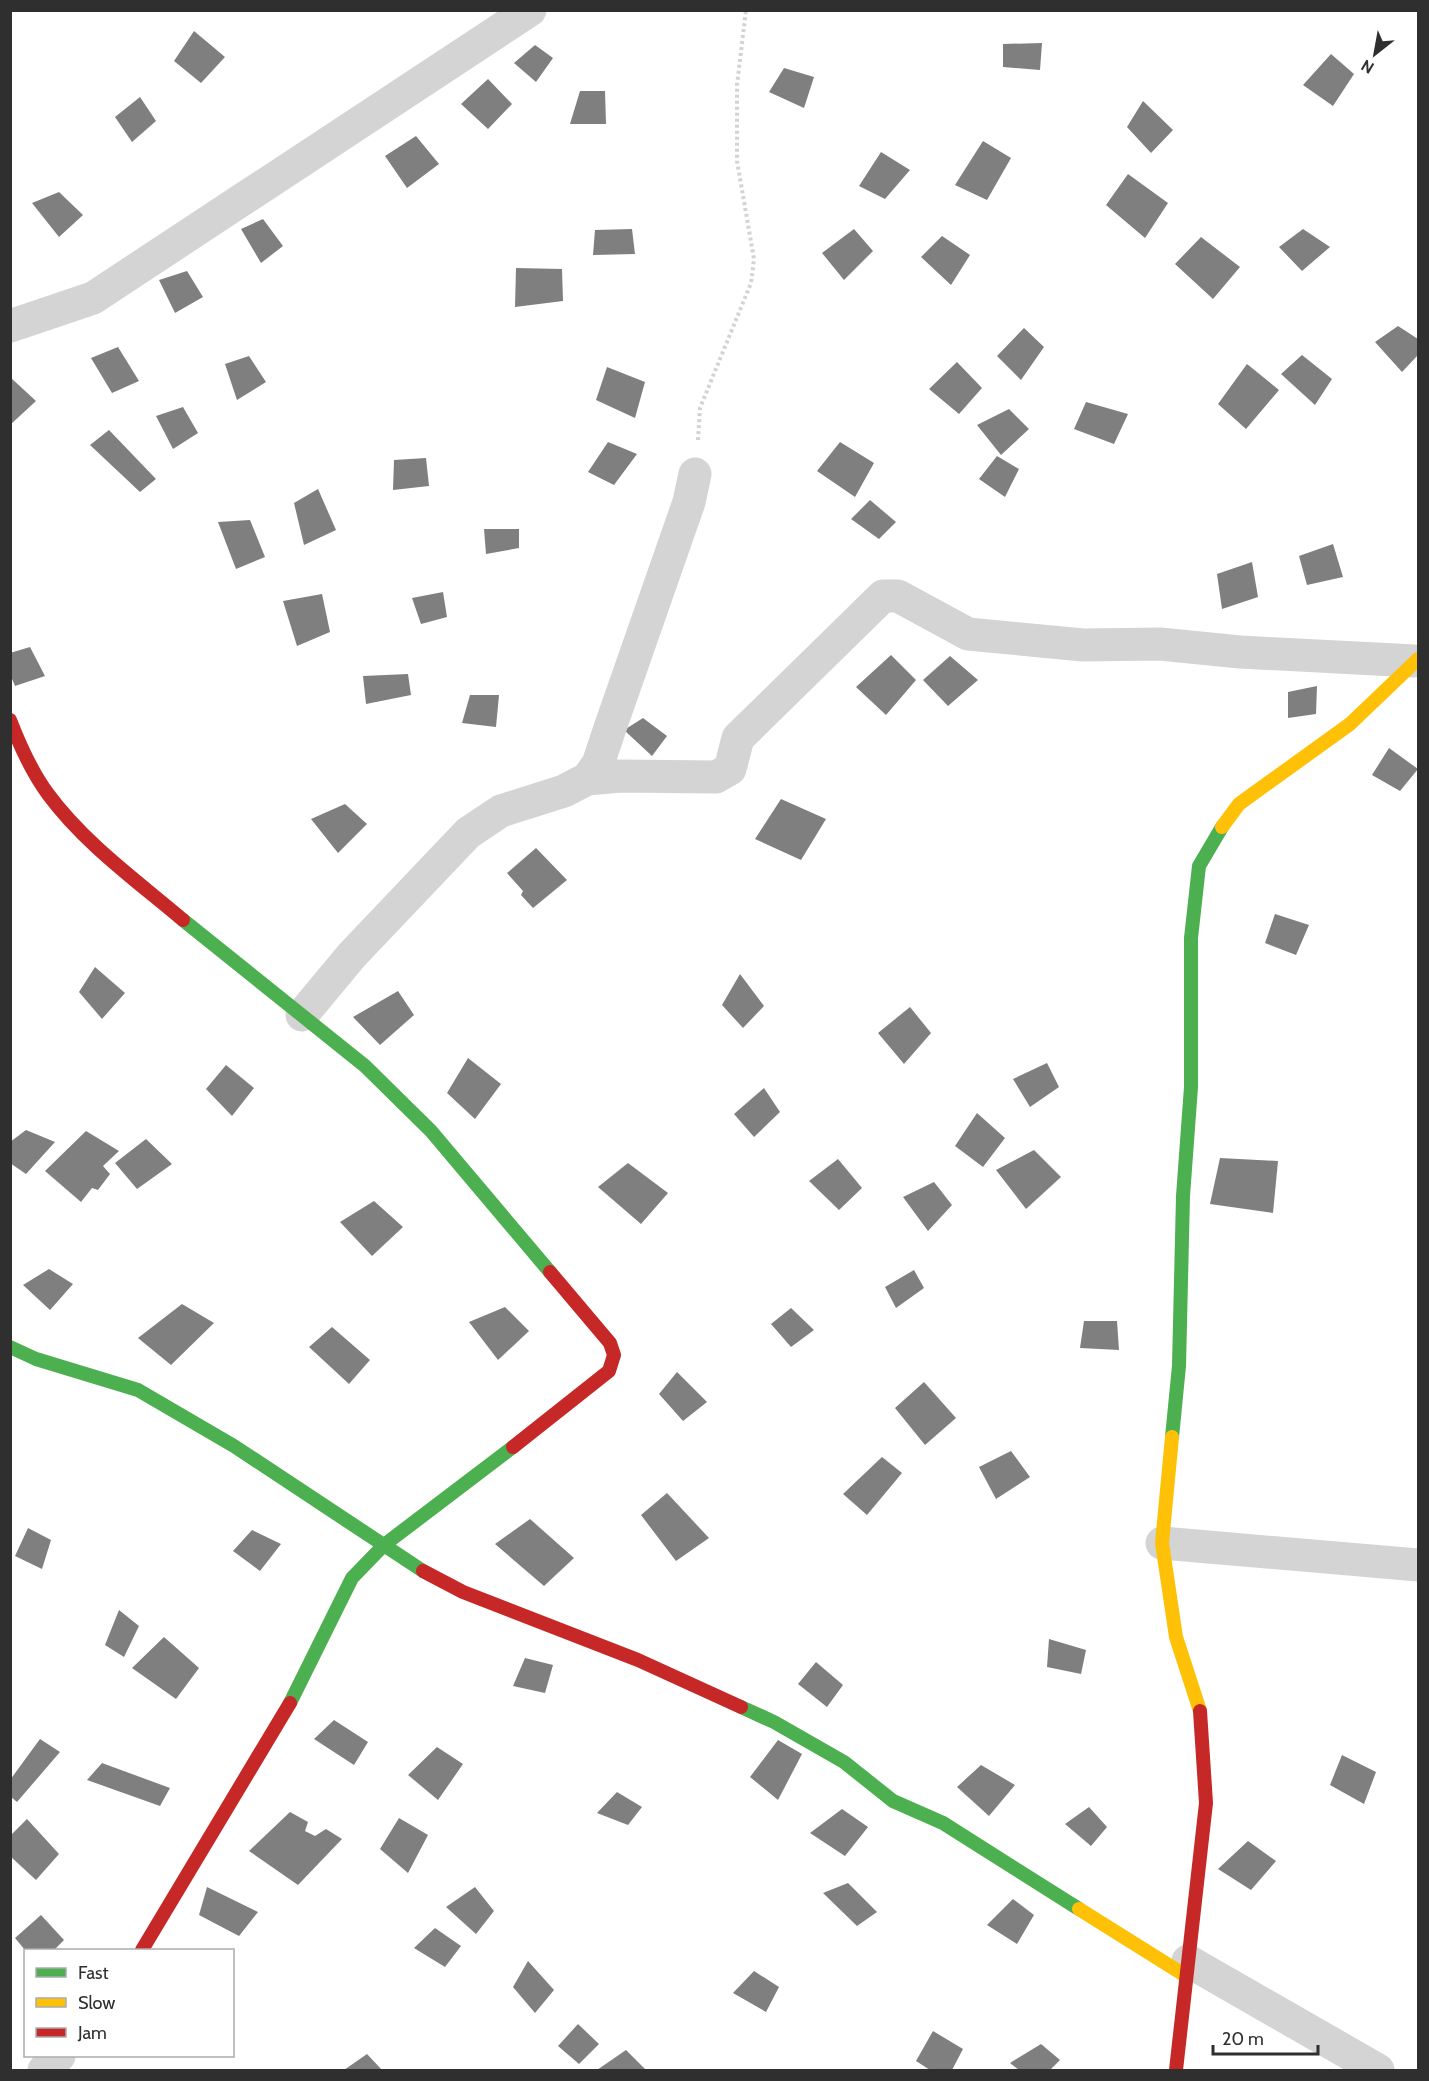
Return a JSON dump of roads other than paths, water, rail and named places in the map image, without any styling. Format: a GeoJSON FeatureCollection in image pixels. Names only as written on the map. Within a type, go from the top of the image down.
{"type":"FeatureCollection","features":[{"type":"Feature","properties":{"kind":"street"},"geometry":{"type":"LineString","coordinates":[[10,326],[93,298],[530,10]]}},
{"type":"Feature","properties":{"kind":"street"},"geometry":{"type":"LineString","coordinates":[[587,779],[601,755],[689,502],[696,474]]}},
{"type":"Feature","properties":{"kind":"street"},"geometry":{"type":"LineString","coordinates":[[302,1014],[352,955],[468,833],[501,811],[564,791],[587,779],[620,776],[716,777],[730,769],[738,738],[883,596],[898,596],[968,634],[1083,645],[1160,644],[1240,652],[1416,660]]}},
{"type":"Feature","properties":{"kind":"street"},"geometry":{"type":"LineString","coordinates":[[1176,2070],[1206,1803],[1200,1704],[1176,1637],[1162,1543],[1179,1366],[1183,1196],[1191,1087],[1191,938],[1199,866],[1216,835],[1239,804],[1350,724],[1416,660]]}},
{"type":"Feature","properties":{"kind":"street"},"geometry":{"type":"LineString","coordinates":[[10,720],[23,753],[48,794],[81,832],[182,919],[365,1066],[431,1131],[544,1262],[610,1343],[614,1354],[609,1371],[549,1420],[384,1545],[352,1578],[283,1716],[143,1949]]}},
{"type":"Feature","properties":{"kind":"street"},"geometry":{"type":"LineString","coordinates":[[10,1347],[36,1359],[138,1390],[234,1446],[416,1567],[463,1592],[638,1660],[774,1722],[844,1762],[893,1801],[943,1823],[1187,1968],[1378,2070]]}},
{"type":"Feature","properties":{"kind":"street"},"geometry":{"type":"LineString","coordinates":[[1162,1543],[1419,1565]]}},
{"type":"Feature","properties":{"kind":"street"},"geometry":{"type":"LineString","coordinates":[[44,2070],[56,2057]]}}]}
